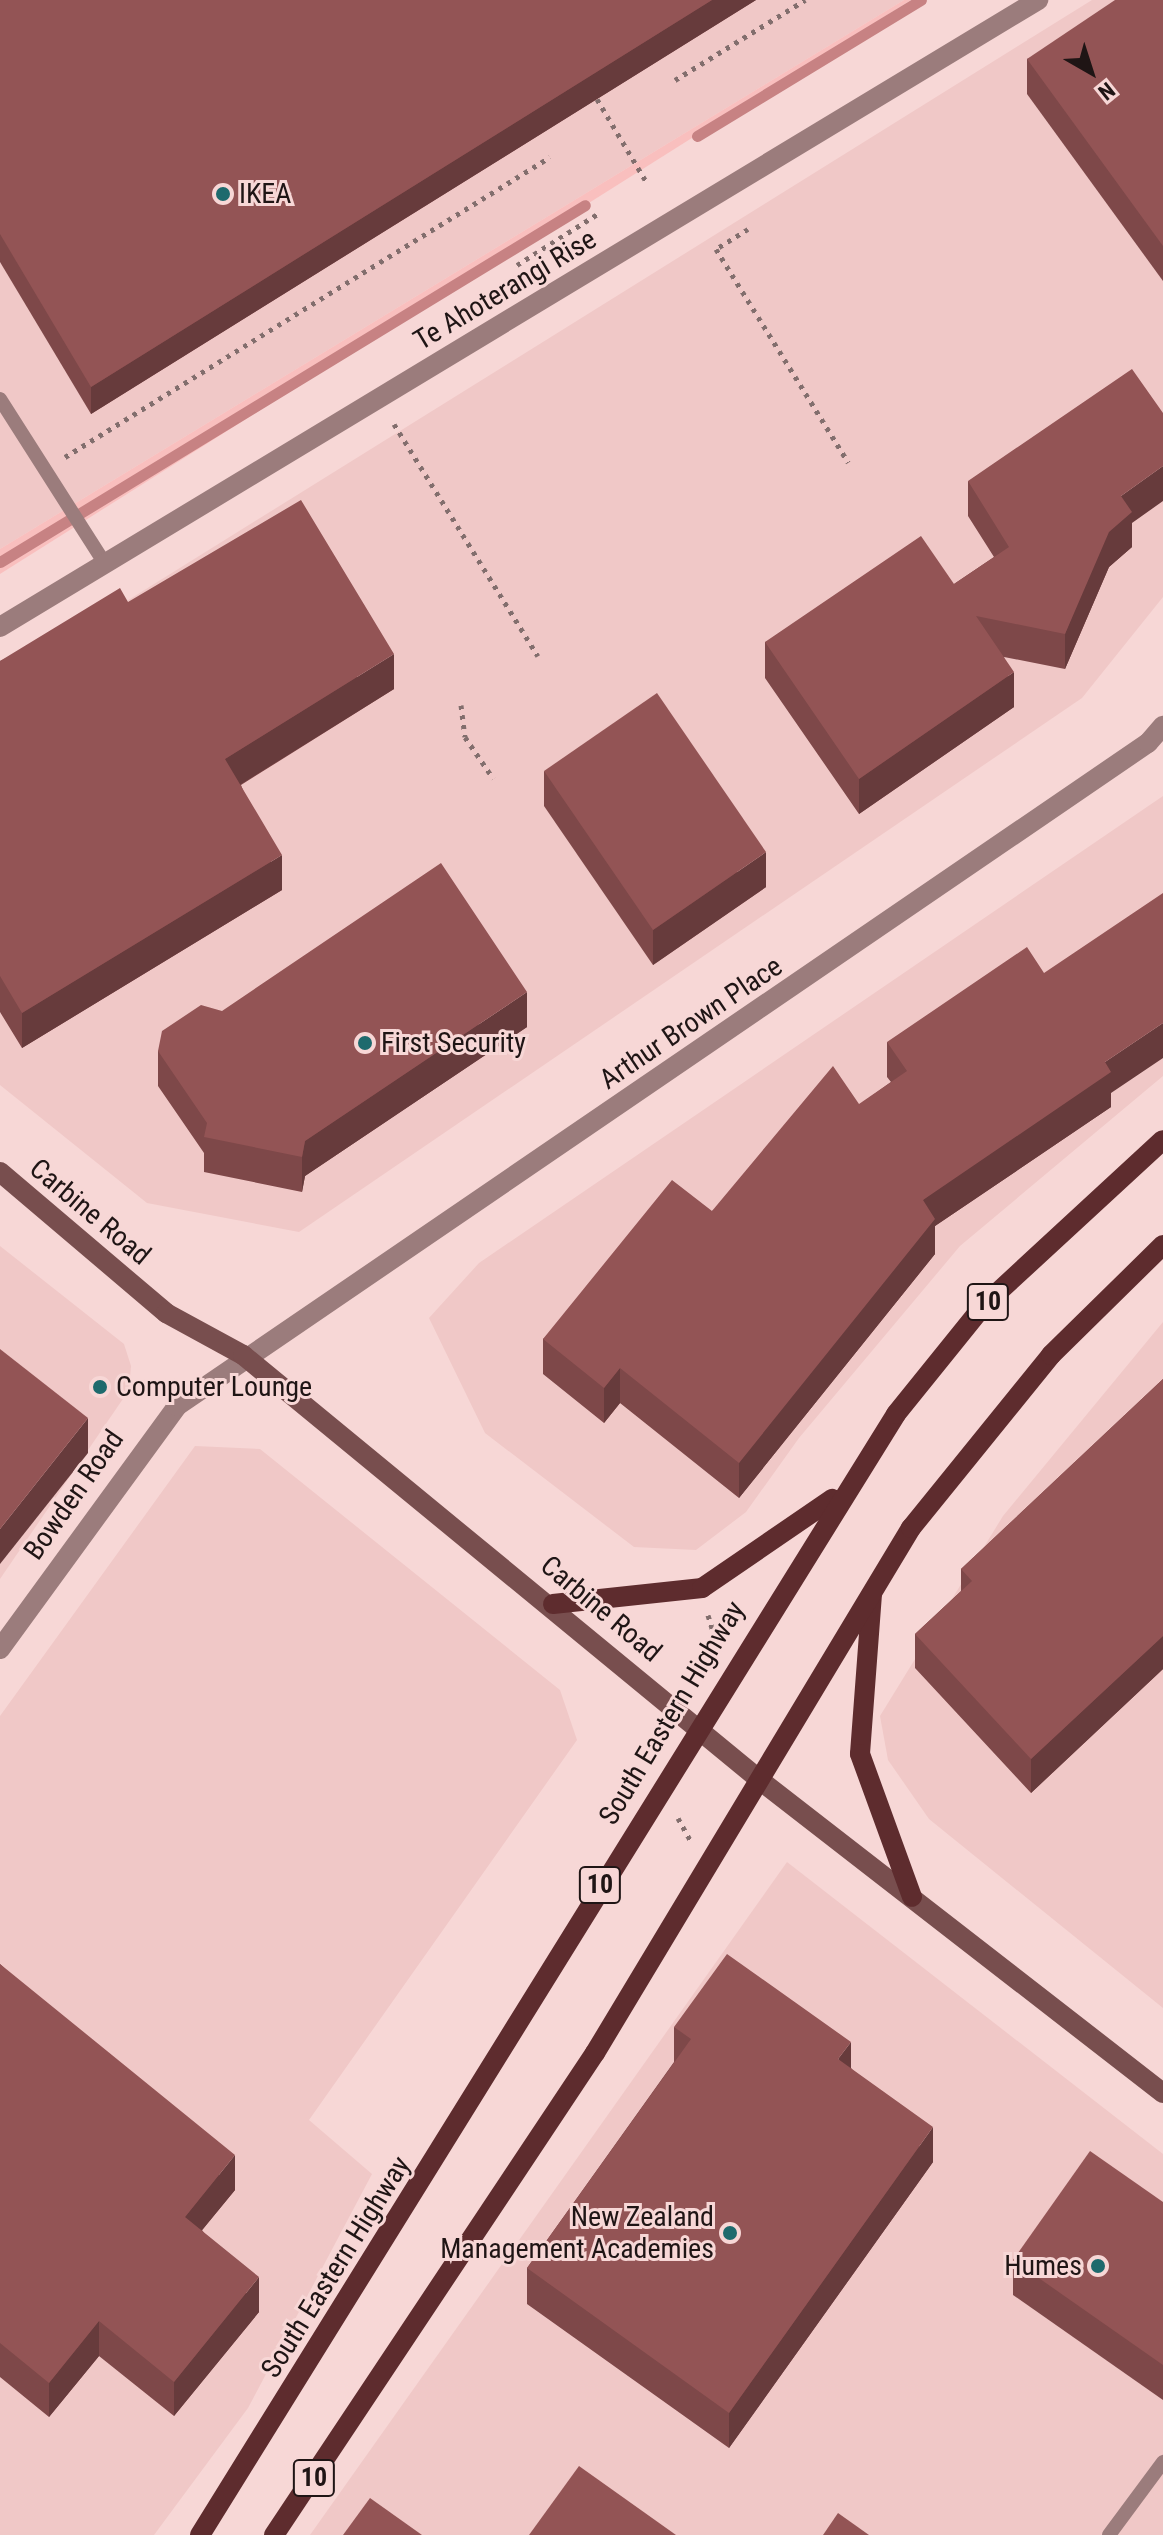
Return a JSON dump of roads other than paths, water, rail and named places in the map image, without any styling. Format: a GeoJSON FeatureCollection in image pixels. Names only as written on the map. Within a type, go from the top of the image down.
{"type":"FeatureCollection","features":[{"type":"Feature","properties":{"kind":"main road","name":"South Eastern Highway"},"geometry":{"type":"LineString","coordinates":[[200,2535],[352,2297],[697,1724],[843,1491],[984,1305],[1163,1140]]}},
{"type":"Feature","properties":{"kind":"main road","name":"Carbine Road"},"geometry":{"type":"LineString","coordinates":[[0,1172],[166,1313],[243,1355],[553,1604],[761,1781],[1163,2093]]}},
{"type":"Feature","properties":{"kind":"main road","name":"10"},"geometry":{"type":"LineString","coordinates":[[274,2535],[526,2160],[761,1781],[873,1586],[989,1426],[1163,1245]]}},
{"type":"Feature","properties":{"kind":"main road"},"geometry":{"type":"LineString","coordinates":[[553,1604],[702,1588],[843,1491]]}},
{"type":"Feature","properties":{"kind":"main road"},"geometry":{"type":"LineString","coordinates":[[873,1586],[860,1754],[912,1897]]}},
{"type":"Feature","properties":{"kind":"street","name":"Te Ahoterangi Rise"},"geometry":{"type":"LineString","coordinates":[[0,627],[1038,0]]}},
{"type":"Feature","properties":{"kind":"street","name":"Arthur Brown Place"},"geometry":{"type":"LineString","coordinates":[[243,1355],[411,1250],[1163,726]]}},
{"type":"Feature","properties":{"kind":"street","name":"Bowden Road"},"geometry":{"type":"LineString","coordinates":[[1,1647],[167,1414],[243,1355]]}},
{"type":"Feature","properties":{"kind":"lane"},"geometry":{"type":"LineString","coordinates":[[0,399],[105,564]]}},
{"type":"Feature","properties":{"kind":"lane"},"geometry":{"type":"LineString","coordinates":[[1109,2535],[1163,2462]]}},
{"type":"Feature","properties":{"kind":"waterway"},"geometry":{"type":"LineString","coordinates":[[697,136],[921,0]]}},
{"type":"Feature","properties":{"kind":"waterway"},"geometry":{"type":"LineString","coordinates":[[0,562],[585,205]]}},
{"type":"Feature","properties":{"kind":"place","name":"IKEA"},"geometry":{"type":"Point","coordinates":[223,194]}},
{"type":"Feature","properties":{"kind":"place","name":"First Security"},"geometry":{"type":"Point","coordinates":[365,1043]}},
{"type":"Feature","properties":{"kind":"place","name":"Computer Lounge"},"geometry":{"type":"Point","coordinates":[100,1387]}},
{"type":"Feature","properties":{"kind":"place","name":"New Zealand Management Academies"},"geometry":{"type":"Point","coordinates":[730,2233]}},
{"type":"Feature","properties":{"kind":"place","name":"Humes"},"geometry":{"type":"Point","coordinates":[1098,2266]}}]}
